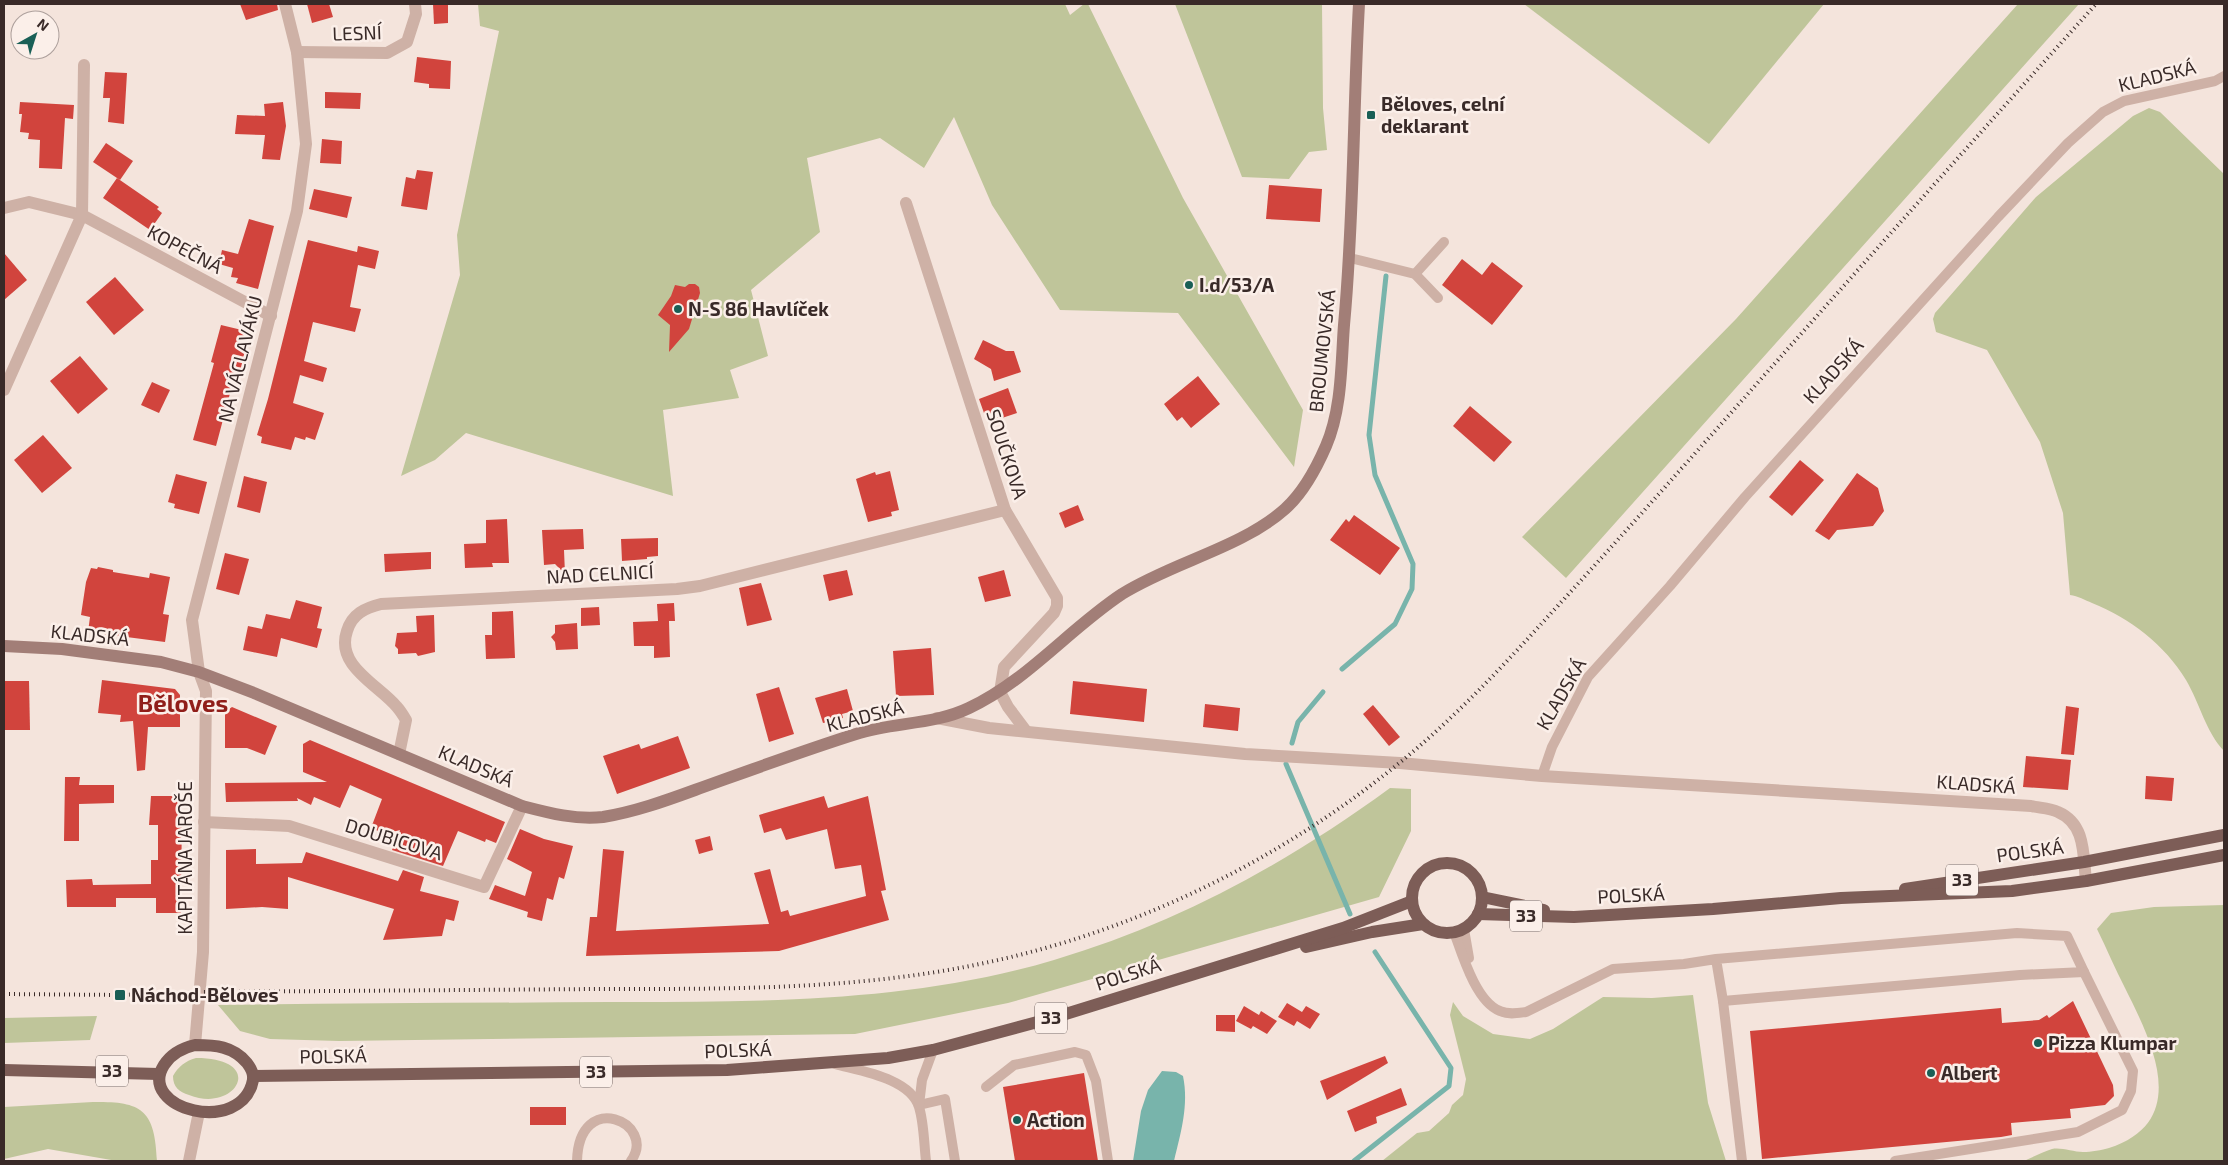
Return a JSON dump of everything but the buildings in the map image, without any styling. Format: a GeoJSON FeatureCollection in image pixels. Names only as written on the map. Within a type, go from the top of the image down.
{"type":"FeatureCollection","features":[{"type":"Feature","properties":{"kind":"main road","name":"BROUMOVSKÁ"},"geometry":{"type":"LineString","coordinates":[[1126,592],[1246,535],[1286,508],[1303,490],[1327,444],[1337,407],[1350,258],[1359,4]]}},
{"type":"Feature","properties":{"kind":"main road","name":"KLADSKÁ"},"geometry":{"type":"LineString","coordinates":[[4,646],[62,649],[152,661],[199,672],[254,693],[522,806],[560,816],[609,815],[643,808],[860,732],[937,718],[966,710],[1000,692],[1096,613],[1126,592]]}},
{"type":"Feature","properties":{"kind":"main road","name":"POLSKÁ"},"geometry":{"type":"LineString","coordinates":[[1841,898],[2084,862],[2224,835]]}},
{"type":"Feature","properties":{"kind":"main road","name":"POLSKÁ"},"geometry":{"type":"LineString","coordinates":[[1478,914],[1574,917],[1713,910],[1841,898],[2012,891],[2086,880],[2224,855]]}},
{"type":"Feature","properties":{"kind":"main road"},"geometry":{"type":"LineString","coordinates":[[1442,862],[1459,864],[1473,874],[1481,888],[1482,896],[1478,914],[1459,931],[1438,932],[1423,924],[1414,910],[1412,902],[1412,892],[1419,876],[1433,865],[1442,862]]}},
{"type":"Feature","properties":{"kind":"main road","name":"POLSKÁ"},"geometry":{"type":"LineString","coordinates":[[1482,896],[1574,917]]}},
{"type":"Feature","properties":{"kind":"main road","name":"POLSKÁ"},"geometry":{"type":"LineString","coordinates":[[253,1076],[728,1070],[834,1064],[888,1058],[933,1050],[1056,1016],[1343,928],[1412,902]]}},
{"type":"Feature","properties":{"kind":"main road","name":"POLSKÁ"},"geometry":{"type":"LineString","coordinates":[[1211,968],[1372,932],[1423,924]]}},
{"type":"Feature","properties":{"kind":"main road"},"geometry":{"type":"LineString","coordinates":[[195,1045],[215,1045],[232,1050],[249,1065],[253,1076],[251,1089],[243,1101],[234,1106],[213,1112],[199,1112],[178,1105],[166,1097],[160,1087],[160,1074],[169,1058],[185,1047],[195,1045]]}},
{"type":"Feature","properties":{"kind":"main road","name":"33"},"geometry":{"type":"LineString","coordinates":[[4,1070],[118,1071],[160,1074]]}},
{"type":"Feature","properties":{"kind":"street","name":"NA VÁCLAVÁKU"},"geometry":{"type":"LineString","coordinates":[[199,672],[192,620],[297,211],[306,144],[297,52],[285,4]]}},
{"type":"Feature","properties":{"kind":"street","name":"LESNÍ"},"geometry":{"type":"LineString","coordinates":[[297,52],[388,52],[407,42],[416,14],[415,4]]}},
{"type":"Feature","properties":{"kind":"street"},"geometry":{"type":"LineString","coordinates":[[4,390],[82,215],[84,65]]}},
{"type":"Feature","properties":{"kind":"street","name":"KOPEČNÁ"},"geometry":{"type":"LineString","coordinates":[[4,208],[29,202],[82,215],[271,316]]}},
{"type":"Feature","properties":{"kind":"street","name":"SOUČKOVA"},"geometry":{"type":"LineString","coordinates":[[906,204],[1005,510],[1056,598],[1057,606],[1054,613],[1004,667],[1000,692]]}},
{"type":"Feature","properties":{"kind":"street","name":"NAD CELNICÍ"},"geometry":{"type":"LineString","coordinates":[[399,754],[406,720],[397,706],[354,667],[345,650],[345,635],[349,623],[358,613],[369,607],[381,604],[677,589],[700,586],[1005,510]]}},
{"type":"Feature","properties":{"kind":"street","name":"KAPITÁNA JAROŠE"},"geometry":{"type":"LineString","coordinates":[[195,1045],[203,952],[206,691],[199,672]]}},
{"type":"Feature","properties":{"kind":"street"},"geometry":{"type":"LineString","coordinates":[[1000,692],[1008,708],[1026,731]]}},
{"type":"Feature","properties":{"kind":"street","name":"KLADSKÁ"},"geometry":{"type":"LineString","coordinates":[[937,718],[989,728],[1245,754],[1400,763],[1542,776],[2030,806],[2057,811],[2072,821],[2081,837],[2086,880]]}},
{"type":"Feature","properties":{"kind":"street","name":"DOUBICOVA"},"geometry":{"type":"LineString","coordinates":[[204,822],[289,826],[484,887],[522,806]]}},
{"type":"Feature","properties":{"kind":"street"},"geometry":{"type":"LineString","coordinates":[[189,1161],[199,1112]]}},
{"type":"Feature","properties":{"kind":"lane","name":"KLADSKÁ"},"geometry":{"type":"LineString","coordinates":[[1542,776],[1552,747],[1588,677],[1670,586],[1745,497],[1998,217],[2068,143],[2103,112],[2124,101],[2215,81],[2224,76]]}},
{"type":"Feature","properties":{"kind":"lane"},"geometry":{"type":"LineString","coordinates":[[1414,274],[1444,242]]}},
{"type":"Feature","properties":{"kind":"lane"},"geometry":{"type":"LineString","coordinates":[[1350,258],[1414,274],[1438,298]]}},
{"type":"Feature","properties":{"kind":"lane"},"geometry":{"type":"LineString","coordinates":[[1459,931],[1477,988],[1487,1004],[1500,1011],[1514,1014],[1526,1012],[1612,969],[2018,933],[2067,936],[2133,1071],[2131,1091],[2122,1110],[2078,1132],[1895,1161]]}},
{"type":"Feature","properties":{"kind":"lane"},"geometry":{"type":"LineString","coordinates":[[1716,959],[1742,1161]]}},
{"type":"Feature","properties":{"kind":"lane"},"geometry":{"type":"LineString","coordinates":[[1723,1002],[2020,975],[2084,972]]}},
{"type":"Feature","properties":{"kind":"lane"},"geometry":{"type":"LineString","coordinates":[[926,1161],[919,1105],[922,1080],[933,1050]]}},
{"type":"Feature","properties":{"kind":"lane"},"geometry":{"type":"LineString","coordinates":[[986,1087],[1014,1065],[1075,1052],[1086,1055],[1096,1081],[1108,1161]]}},
{"type":"Feature","properties":{"kind":"lane"},"geometry":{"type":"LineString","coordinates":[[834,1064],[898,1084],[909,1091],[919,1105]]}},
{"type":"Feature","properties":{"kind":"lane"},"geometry":{"type":"LineString","coordinates":[[919,1105],[944,1100],[955,1161]]}},
{"type":"Feature","properties":{"kind":"lane"},"geometry":{"type":"LineString","coordinates":[[577,1161],[581,1136],[590,1124],[605,1117],[620,1120],[631,1128],[636,1142],[635,1156],[631,1161]]}},
{"type":"Feature","properties":{"kind":"green space"},"geometry":{"type":"Polygon","coordinates":[[[478,4],[1065,4],[1070,15],[1084,4],[1088,4],[1183,198],[1303,410],[1294,467],[1178,313],[1060,310],[992,205],[954,117],[924,168],[880,138],[807,158],[820,232],[751,290],[768,356],[730,370],[739,398],[663,410],[673,496],[466,433],[435,460],[401,476],[460,275],[457,235],[499,31],[480,26],[478,4]]]}},
{"type":"Feature","properties":{"kind":"green space"},"geometry":{"type":"Polygon","coordinates":[[[1175,4],[1322,4],[1323,108],[1327,150],[1309,152],[1289,179],[1242,177],[1175,4]]]}},
{"type":"Feature","properties":{"kind":"green space"},"geometry":{"type":"Polygon","coordinates":[[[1524,4],[1824,4],[1709,144],[1524,4]]]}},
{"type":"Feature","properties":{"kind":"green space"},"geometry":{"type":"Polygon","coordinates":[[[2018,4],[2079,4],[1566,578],[1522,537],[1736,319],[2018,4]]]}},
{"type":"Feature","properties":{"kind":"green space"},"geometry":{"type":"Polygon","coordinates":[[[2149,108],[2160,112],[2224,174],[2224,751],[2212,735],[2186,680],[2168,655],[2145,634],[2120,616],[2070,595],[2063,513],[2040,442],[1987,350],[1936,332],[1933,319],[1935,313],[2036,197],[2133,116],[2149,108]]]}},
{"type":"Feature","properties":{"kind":"green space"},"geometry":{"type":"Polygon","coordinates":[[[1390,788],[1411,789],[1411,831],[1379,897],[1008,1003],[855,1034],[339,1041],[270,1039],[240,1031],[218,1005],[778,1000],[890,992],[945,985],[1000,974],[1054,960],[1100,945],[1187,909],[1230,889],[1271,866],[1351,816],[1390,788]]]}},
{"type":"Feature","properties":{"kind":"green space"},"geometry":{"type":"Polygon","coordinates":[[[2224,905],[2224,1161],[2024,1161],[2052,1149],[2083,1152],[2109,1148],[2135,1136],[2150,1119],[2158,1100],[2158,1078],[2154,1055],[2146,1032],[2097,929],[2111,913],[2154,907],[2224,905]]]}},
{"type":"Feature","properties":{"kind":"green space"},"geometry":{"type":"Polygon","coordinates":[[[1693,995],[1708,1103],[1726,1161],[1382,1161],[1417,1133],[1429,1131],[1449,1113],[1452,1105],[1463,1095],[1466,1079],[1450,1015],[1453,1002],[1463,1016],[1493,1034],[1530,1039],[1553,1029],[1603,997],[1652,998],[1693,995]]]}},
{"type":"Feature","properties":{"kind":"green space"},"geometry":{"type":"Polygon","coordinates":[[[97,1016],[90,1040],[4,1043],[4,1018],[97,1016]]]}},
{"type":"Feature","properties":{"kind":"green space"},"geometry":{"type":"Polygon","coordinates":[[[196,1058],[218,1060],[232,1066],[238,1075],[237,1084],[231,1092],[220,1097],[206,1099],[189,1095],[177,1088],[173,1076],[182,1065],[196,1058]]]}},
{"type":"Feature","properties":{"kind":"green space"},"geometry":{"type":"Polygon","coordinates":[[[93,1102],[123,1104],[143,1112],[153,1130],[157,1161],[117,1161],[48,1149],[4,1159],[4,1107],[93,1102]]]}},
{"type":"Feature","properties":{"kind":"water"},"geometry":{"type":"Polygon","coordinates":[[[1162,1071],[1176,1072],[1183,1076],[1185,1087],[1185,1108],[1174,1161],[1133,1161],[1141,1111],[1148,1090],[1162,1071]]]}},
{"type":"Feature","properties":{"kind":"waterway"},"geometry":{"type":"LineString","coordinates":[[1342,669],[1395,624],[1412,589],[1413,564],[1375,475],[1369,435],[1386,276]]}},
{"type":"Feature","properties":{"kind":"waterway"},"geometry":{"type":"LineString","coordinates":[[1292,743],[1298,722],[1323,692]]}},
{"type":"Feature","properties":{"kind":"waterway"},"geometry":{"type":"LineString","coordinates":[[1286,764],[1350,914]]}},
{"type":"Feature","properties":{"kind":"waterway"},"geometry":{"type":"LineString","coordinates":[[1354,1161],[1449,1086],[1451,1068],[1375,952]]}},
{"type":"Feature","properties":{"kind":"railway"},"geometry":{"type":"LineString","coordinates":[[4,994],[120,995],[199,992],[698,989],[844,983],[941,971],[989,962],[1045,948],[1153,911],[1205,887],[1305,831],[1353,799],[1419,747],[1478,691],[1617,541],[2096,4]]}},
{"type":"Feature","properties":{"kind":"place","name":"Běloves, celní deklarant"},"geometry":{"type":"Point","coordinates":[1371,115]}},
{"type":"Feature","properties":{"kind":"place","name":"I.d/53/A"},"geometry":{"type":"Point","coordinates":[1189,285]}},
{"type":"Feature","properties":{"kind":"place","name":"N-S 86 Havlíček"},"geometry":{"type":"Point","coordinates":[678,309]}},
{"type":"Feature","properties":{"kind":"place","name":"Náchod-Běloves"},"geometry":{"type":"Point","coordinates":[120,995]}},
{"type":"Feature","properties":{"kind":"place","name":"Pizza Klumpar"},"geometry":{"type":"Point","coordinates":[2038,1043]}},
{"type":"Feature","properties":{"kind":"place","name":"Albert"},"geometry":{"type":"Point","coordinates":[1931,1073]}},
{"type":"Feature","properties":{"kind":"place","name":"Action"},"geometry":{"type":"Point","coordinates":[1017,1120]}},
{"type":"Feature","properties":{"kind":"district","name":"Běloves"},"geometry":{"type":"Point","coordinates":[183,704]}}]}
